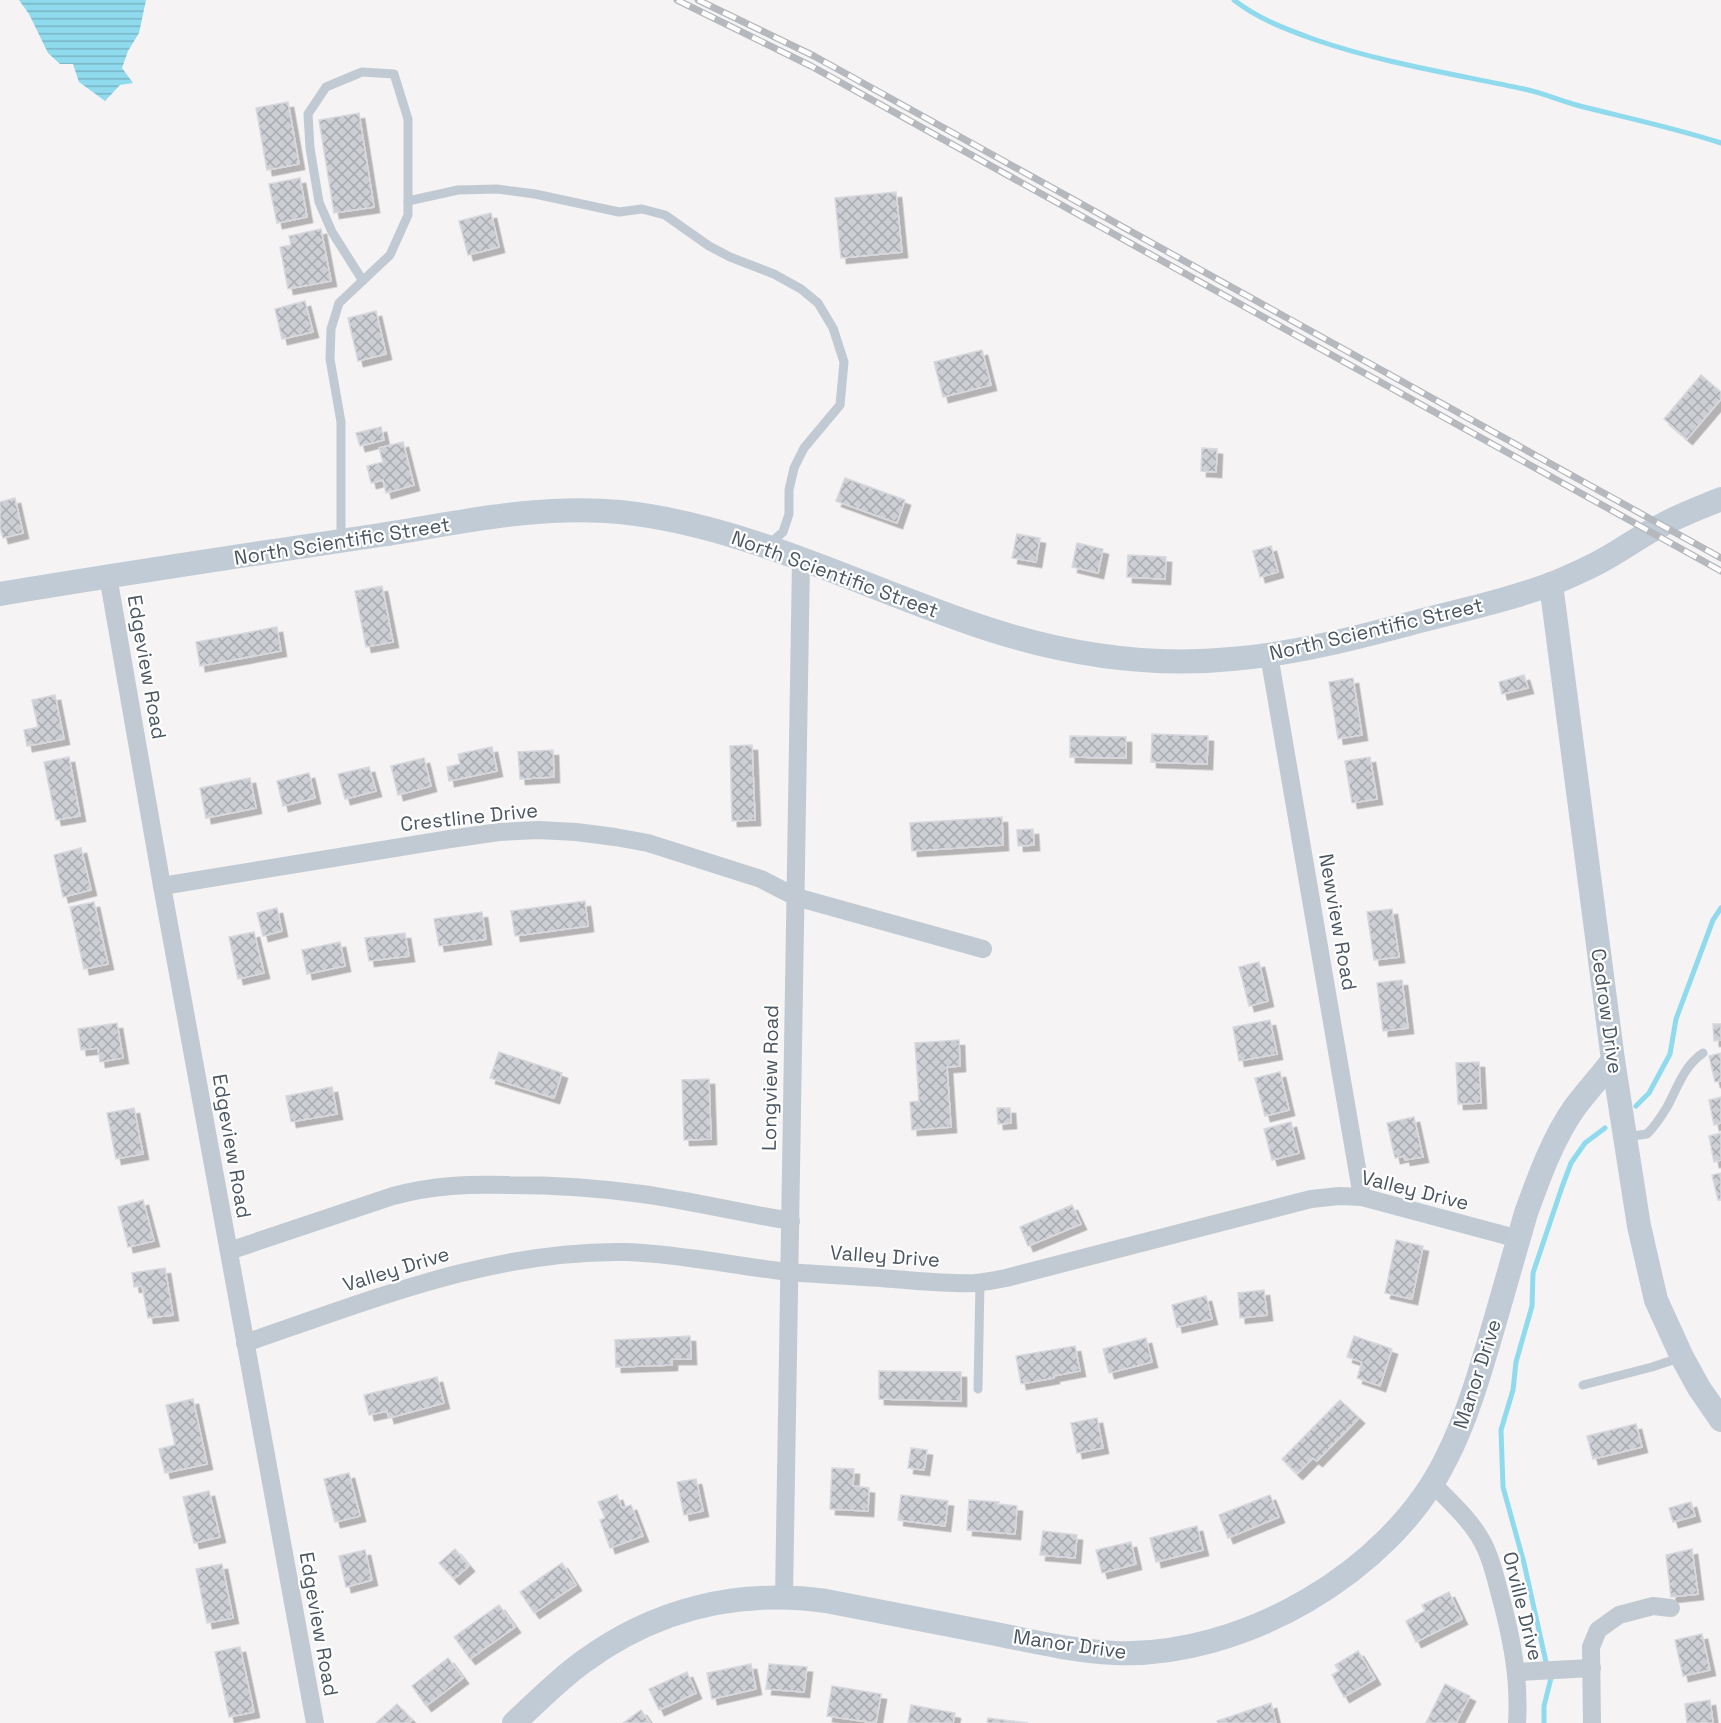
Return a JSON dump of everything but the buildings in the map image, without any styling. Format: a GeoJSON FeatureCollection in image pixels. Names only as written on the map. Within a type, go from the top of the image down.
{"type":"FeatureCollection","features":[{"type":"Feature","properties":{"kind":"street","name":"North Scientific Street"},"geometry":{"type":"LineString","coordinates":[[0,594],[501,517],[577,510],[616,512],[652,516],[766,546],[1023,640],[1062,649],[1146,660],[1229,660],[1308,648],[1365,635],[1495,602],[1551,584],[1607,558],[1661,525],[1721,499]]}},
{"type":"Feature","properties":{"kind":"street","name":"Longview Road"},"geometry":{"type":"LineString","coordinates":[[784,1597],[801,560]]}},
{"type":"Feature","properties":{"kind":"street","name":"Edgeview Road"},"geometry":{"type":"LineString","coordinates":[[108,576],[162,886],[315,1723]]}},
{"type":"Feature","properties":{"kind":"street","name":"Cedrow Drive"},"geometry":{"type":"LineString","coordinates":[[1551,584],[1613,1060],[1639,1226],[1656,1300],[1682,1357],[1699,1388],[1721,1420]]}},
{"type":"Feature","properties":{"kind":"street","name":"Newview Road"},"geometry":{"type":"LineString","coordinates":[[1269,655],[1362,1197]]}},
{"type":"Feature","properties":{"kind":"street","name":"Crestline Drive"},"geometry":{"type":"LineString","coordinates":[[162,886],[450,839],[499,832],[538,830],[605,836],[648,843],[761,879],[796,897],[983,949]]}},
{"type":"Feature","properties":{"kind":"street","name":"Manor Drive"},"geometry":{"type":"LineString","coordinates":[[514,1723],[561,1679],[615,1641],[648,1623],[715,1603],[762,1597],[826,1601],[1084,1650],[1137,1653],[1187,1648],[1239,1634],[1317,1595],[1386,1540],[1420,1503],[1433,1484],[1447,1458],[1474,1391],[1537,1184],[1562,1128],[1613,1060]]}},
{"type":"Feature","properties":{"kind":"street"},"geometry":{"type":"LineString","coordinates":[[228,1251],[393,1196],[445,1185],[531,1185],[588,1188],[644,1195],[790,1221]]}},
{"type":"Feature","properties":{"kind":"street","name":"Valley Drive"},"geometry":{"type":"LineString","coordinates":[[245,1343],[422,1283],[500,1264],[585,1253],[627,1252],[670,1255],[790,1272],[980,1282],[1006,1278],[1311,1199],[1338,1196],[1362,1197],[1519,1239]]}},
{"type":"Feature","properties":{"kind":"street","name":"Orville Drive"},"geometry":{"type":"LineString","coordinates":[[1433,1484],[1469,1521],[1483,1544],[1492,1566],[1507,1618],[1517,1672],[1517,1723]]}},
{"type":"Feature","properties":{"kind":"street"},"geometry":{"type":"LineString","coordinates":[[1592,1723],[1591,1647],[1598,1630],[1619,1615],[1653,1606],[1671,1608]]}},
{"type":"Feature","properties":{"kind":"street"},"geometry":{"type":"LineString","coordinates":[[1517,1672],[1592,1668]]}},
{"type":"Feature","properties":{"kind":"lane"},"geometry":{"type":"LineString","coordinates":[[341,541],[341,422],[330,359],[331,329],[339,303],[363,281],[390,255],[408,215],[408,119],[394,74],[362,72],[326,87],[308,114],[310,148],[319,202],[332,232],[363,281]]}},
{"type":"Feature","properties":{"kind":"lane"},"geometry":{"type":"LineString","coordinates":[[408,201],[458,190],[497,189],[535,194],[619,212],[642,209],[665,215],[709,246],[774,274],[801,289],[818,303],[833,328],[844,362],[840,405],[804,448],[794,468],[789,490],[789,514],[783,532],[766,546]]}},
{"type":"Feature","properties":{"kind":"lane"},"geometry":{"type":"LineString","coordinates":[[1625,1137],[1647,1134],[1668,1106],[1682,1076],[1694,1059],[1703,1053]]}},
{"type":"Feature","properties":{"kind":"lane"},"geometry":{"type":"LineString","coordinates":[[978,1389],[980,1282]]}},
{"type":"Feature","properties":{"kind":"lane"},"geometry":{"type":"LineString","coordinates":[[1583,1385],[1682,1357]]}},
{"type":"Feature","properties":{"kind":"water"},"geometry":{"type":"Polygon","coordinates":[[[19,0],[146,0],[139,33],[128,51],[122,68],[133,83],[120,85],[105,101],[79,82],[73,64],[60,64],[48,53],[29,14],[19,0]]]}},
{"type":"Feature","properties":{"kind":"waterway"},"geometry":{"type":"LineString","coordinates":[[1234,0],[1273,23],[1341,48],[1393,62],[1531,91],[1721,143]]}},
{"type":"Feature","properties":{"kind":"waterway"},"geometry":{"type":"LineString","coordinates":[[1636,1106],[1649,1093],[1670,1054],[1676,1019],[1713,920],[1721,908]]}},
{"type":"Feature","properties":{"kind":"waterway"},"geometry":{"type":"LineString","coordinates":[[1546,1662],[1524,1563],[1503,1487],[1501,1430],[1513,1390],[1516,1362],[1532,1306],[1533,1273],[1562,1187],[1571,1163],[1585,1143],[1605,1128]]}},
{"type":"Feature","properties":{"kind":"waterway"},"geometry":{"type":"LineString","coordinates":[[1544,1723],[1544,1706],[1551,1678]]}},
{"type":"Feature","properties":{"kind":"railway"},"geometry":{"type":"LineString","coordinates":[[677,0],[811,66],[1721,571]]}},
{"type":"Feature","properties":{"kind":"railway"},"geometry":{"type":"LineString","coordinates":[[698,0],[814,56],[1721,558]]}}]}
